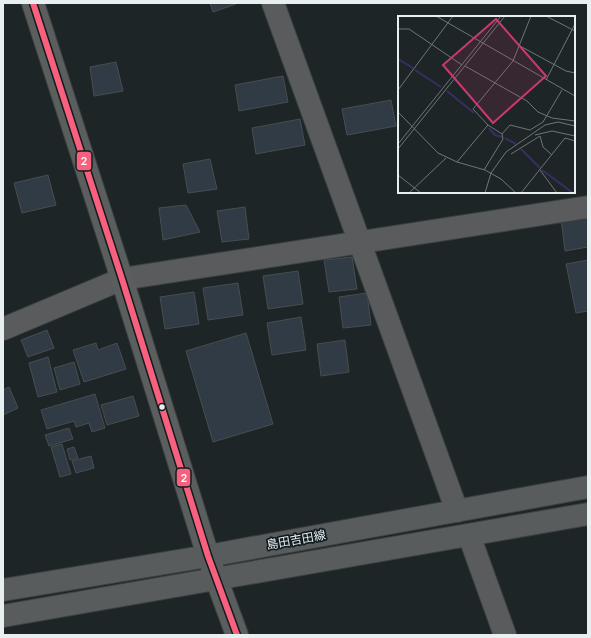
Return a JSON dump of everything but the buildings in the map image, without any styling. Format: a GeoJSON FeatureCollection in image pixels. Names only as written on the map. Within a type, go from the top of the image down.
{"type":"FeatureCollection","features":[{"type":"Feature","properties":{"kind":"main road"},"geometry":{"type":"LineString","coordinates":[[33,3],[122,279],[208,556],[237,635]]}},
{"type":"Feature","properties":{"kind":"main road","name":"島田吉田線"},"geometry":{"type":"LineString","coordinates":[[3,590],[208,556],[588,487]]}},
{"type":"Feature","properties":{"kind":"main road","name":"島田吉田線"},"geometry":{"type":"LineString","coordinates":[[3,616],[588,514]]}},
{"type":"Feature","properties":{"kind":"street"},"geometry":{"type":"LineString","coordinates":[[273,3],[457,511]]}},
{"type":"Feature","properties":{"kind":"street"},"geometry":{"type":"LineString","coordinates":[[3,329],[122,279],[359,241],[588,207]]}},
{"type":"Feature","properties":{"kind":"street"},"geometry":{"type":"LineString","coordinates":[[469,535],[505,635]]}},
{"type":"Feature","properties":{"kind":"transit line","name":"2"},"geometry":{"type":"LineString","coordinates":[[33,3],[122,279],[208,556],[237,635]]}}]}
